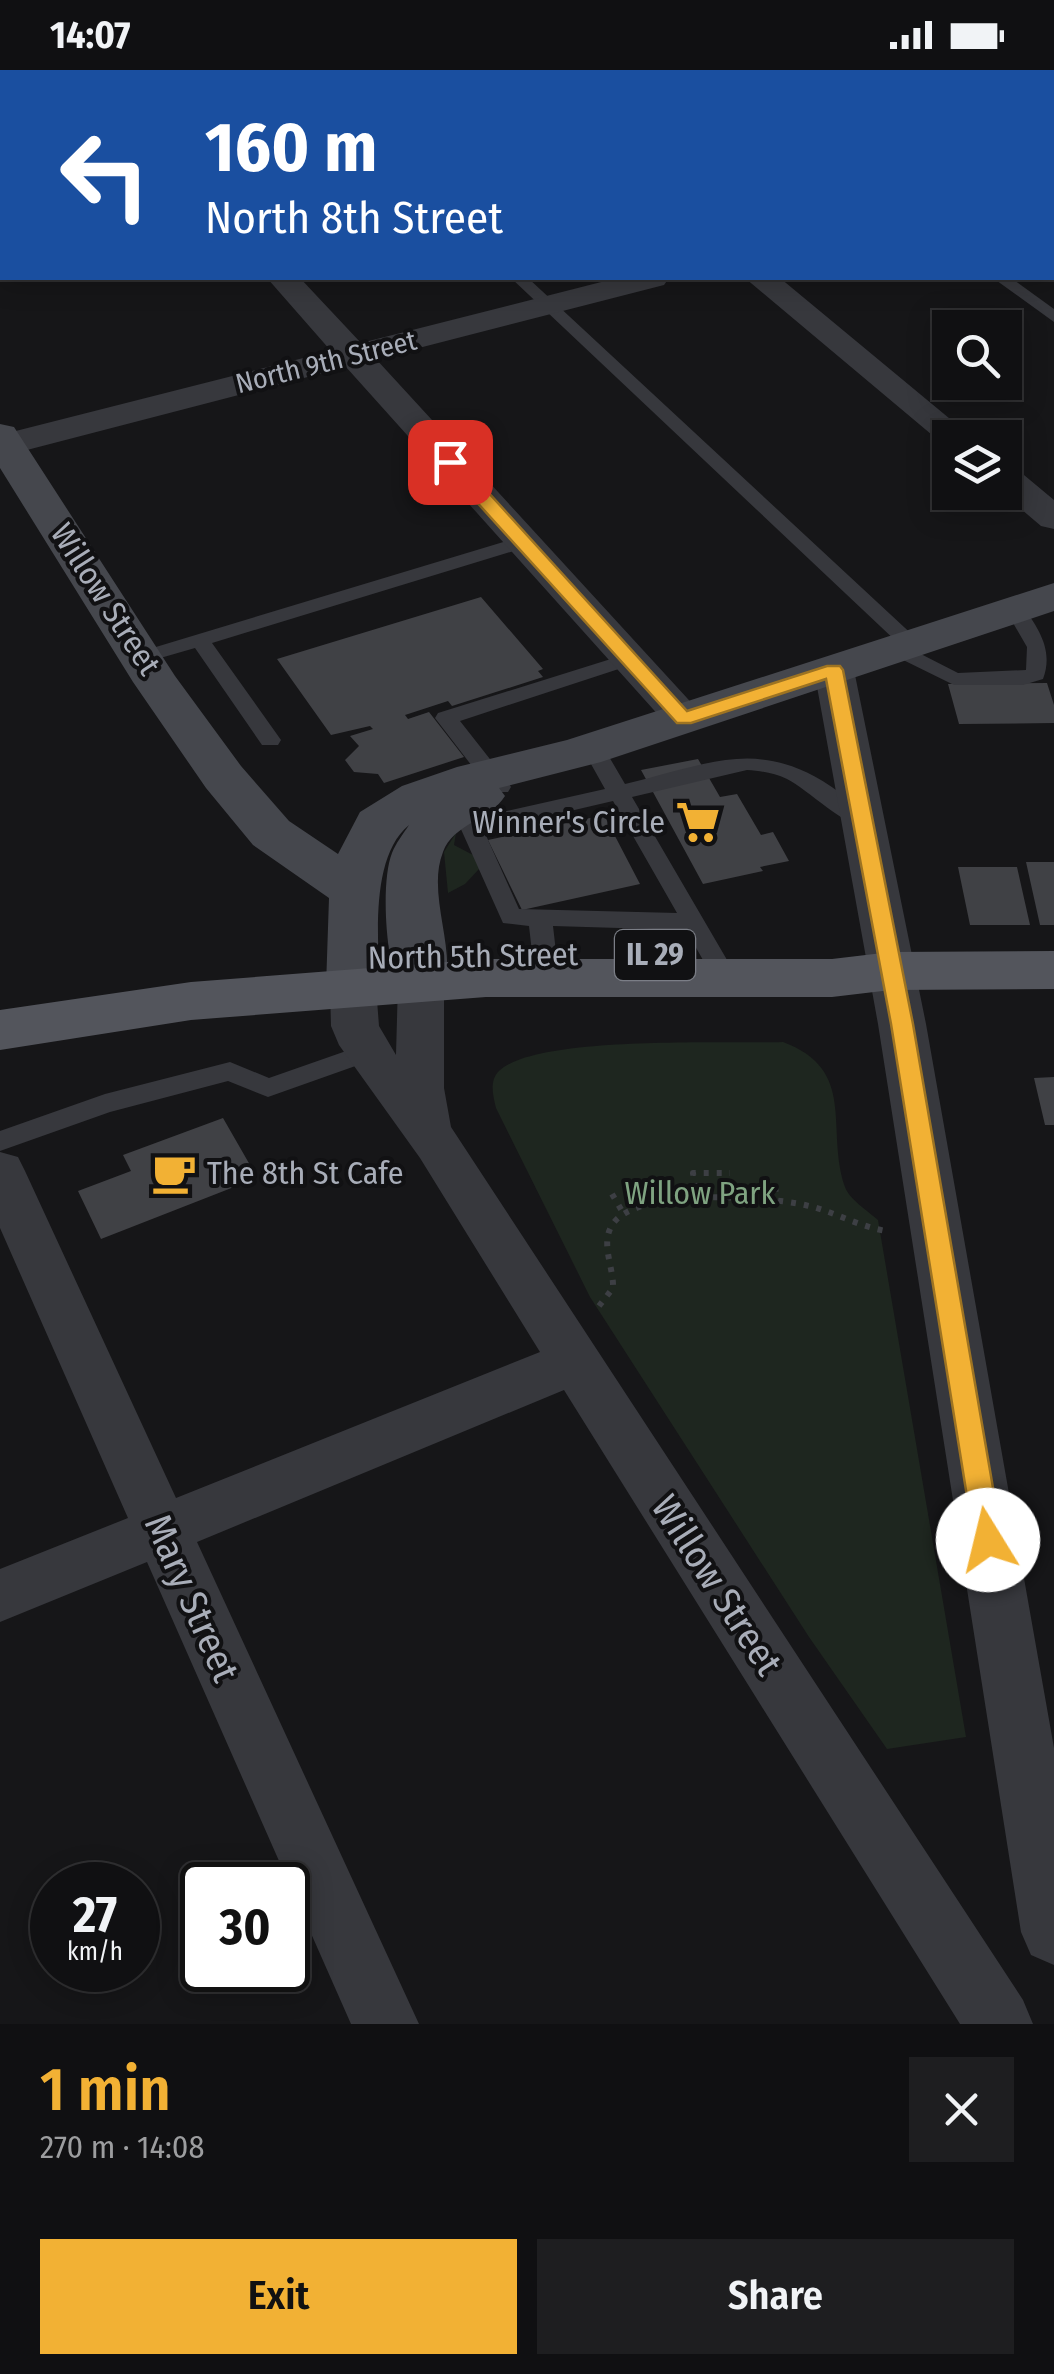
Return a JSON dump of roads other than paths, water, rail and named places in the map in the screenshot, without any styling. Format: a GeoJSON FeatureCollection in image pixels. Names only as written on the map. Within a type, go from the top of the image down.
{"type":"FeatureCollection","features":[{"type":"Feature","properties":{"kind":"main road","name":"North 5th Street"},"geometry":{"type":"LineString","coordinates":[[0,1027],[176,1003],[353,972],[544,950],[710,952],[832,978],[892,971],[1054,970]]}},
{"type":"Feature","properties":{"kind":"street"},"geometry":{"type":"LineString","coordinates":[[285,280],[684,719]]}},
{"type":"Feature","properties":{"kind":"street","name":"North 9th Street"},"geometry":{"type":"LineString","coordinates":[[2,442],[645,280]]}},
{"type":"Feature","properties":{"kind":"street"},"geometry":{"type":"LineString","coordinates":[[763,280],[934,420]]}},
{"type":"Feature","properties":{"kind":"street","name":"Willow Street"},"geometry":{"type":"LineString","coordinates":[[2,442],[211,762],[276,839],[347,885],[357,896]]}},
{"type":"Feature","properties":{"kind":"street"},"geometry":{"type":"LineString","coordinates":[[1022,492],[1054,518]]}},
{"type":"Feature","properties":{"kind":"street"},"geometry":{"type":"LineString","coordinates":[[420,966],[412,858],[417,845],[442,816],[495,781],[1034,603]]}},
{"type":"Feature","properties":{"kind":"street"},"geometry":{"type":"LineString","coordinates":[[834,670],[892,971],[1054,1932]]}},
{"type":"Feature","properties":{"kind":"street","name":"Willow Street"},"geometry":{"type":"LineString","coordinates":[[211,762],[260,806],[293,824],[348,829],[418,797],[495,781]]}},
{"type":"Feature","properties":{"kind":"street"},"geometry":{"type":"LineString","coordinates":[[353,972],[362,854],[368,838],[392,812]]}},
{"type":"Feature","properties":{"kind":"street","name":"Willow Street"},"geometry":{"type":"LineString","coordinates":[[420,966],[420,1088],[437,1145]]}},
{"type":"Feature","properties":{"kind":"street","name":"Willow Street"},"geometry":{"type":"LineString","coordinates":[[353,972],[355,1026],[369,1052],[583,1336],[1000,2024]]}},
{"type":"Feature","properties":{"kind":"street","name":"Mary Street"},"geometry":{"type":"LineString","coordinates":[[0,1171],[384,2024]]}},
{"type":"Feature","properties":{"kind":"street"},"geometry":{"type":"LineString","coordinates":[[0,1596],[160,1528],[583,1336]]}},
{"type":"Feature","properties":{"kind":"lane"},"geometry":{"type":"LineString","coordinates":[[521,280],[904,646],[954,680],[1023,679],[1036,674],[1040,660],[1034,603]]}},
{"type":"Feature","properties":{"kind":"lane"},"geometry":{"type":"LineString","coordinates":[[1003,280],[1054,317]]}},
{"type":"Feature","properties":{"kind":"lane"},"geometry":{"type":"LineString","coordinates":[[144,658],[523,542]]}},
{"type":"Feature","properties":{"kind":"lane"},"geometry":{"type":"LineString","coordinates":[[200,640],[270,740]]}},
{"type":"Feature","properties":{"kind":"lane"},"geometry":{"type":"LineString","coordinates":[[495,781],[446,718],[630,659]]}},
{"type":"Feature","properties":{"kind":"lane"},"geometry":{"type":"LineString","coordinates":[[586,751],[619,792],[710,952]]}},
{"type":"Feature","properties":{"kind":"lane"},"geometry":{"type":"LineString","coordinates":[[544,950],[511,917],[471,827],[766,762],[803,778],[864,822]]}},
{"type":"Feature","properties":{"kind":"lane"},"geometry":{"type":"LineString","coordinates":[[0,1142],[105,1104],[230,1071],[268,1088],[369,1052]]}},
{"type":"Feature","properties":{"kind":"place","name":"Winner's Circle"},"geometry":{"type":"Point","coordinates":[698,822]}},
{"type":"Feature","properties":{"kind":"place","name":"The 8th St Cafe"},"geometry":{"type":"Point","coordinates":[174,1173]}},
{"type":"Feature","properties":{"kind":"park label","name":"Willow Park"},"geometry":{"type":"Point","coordinates":[700,1193]}}]}
